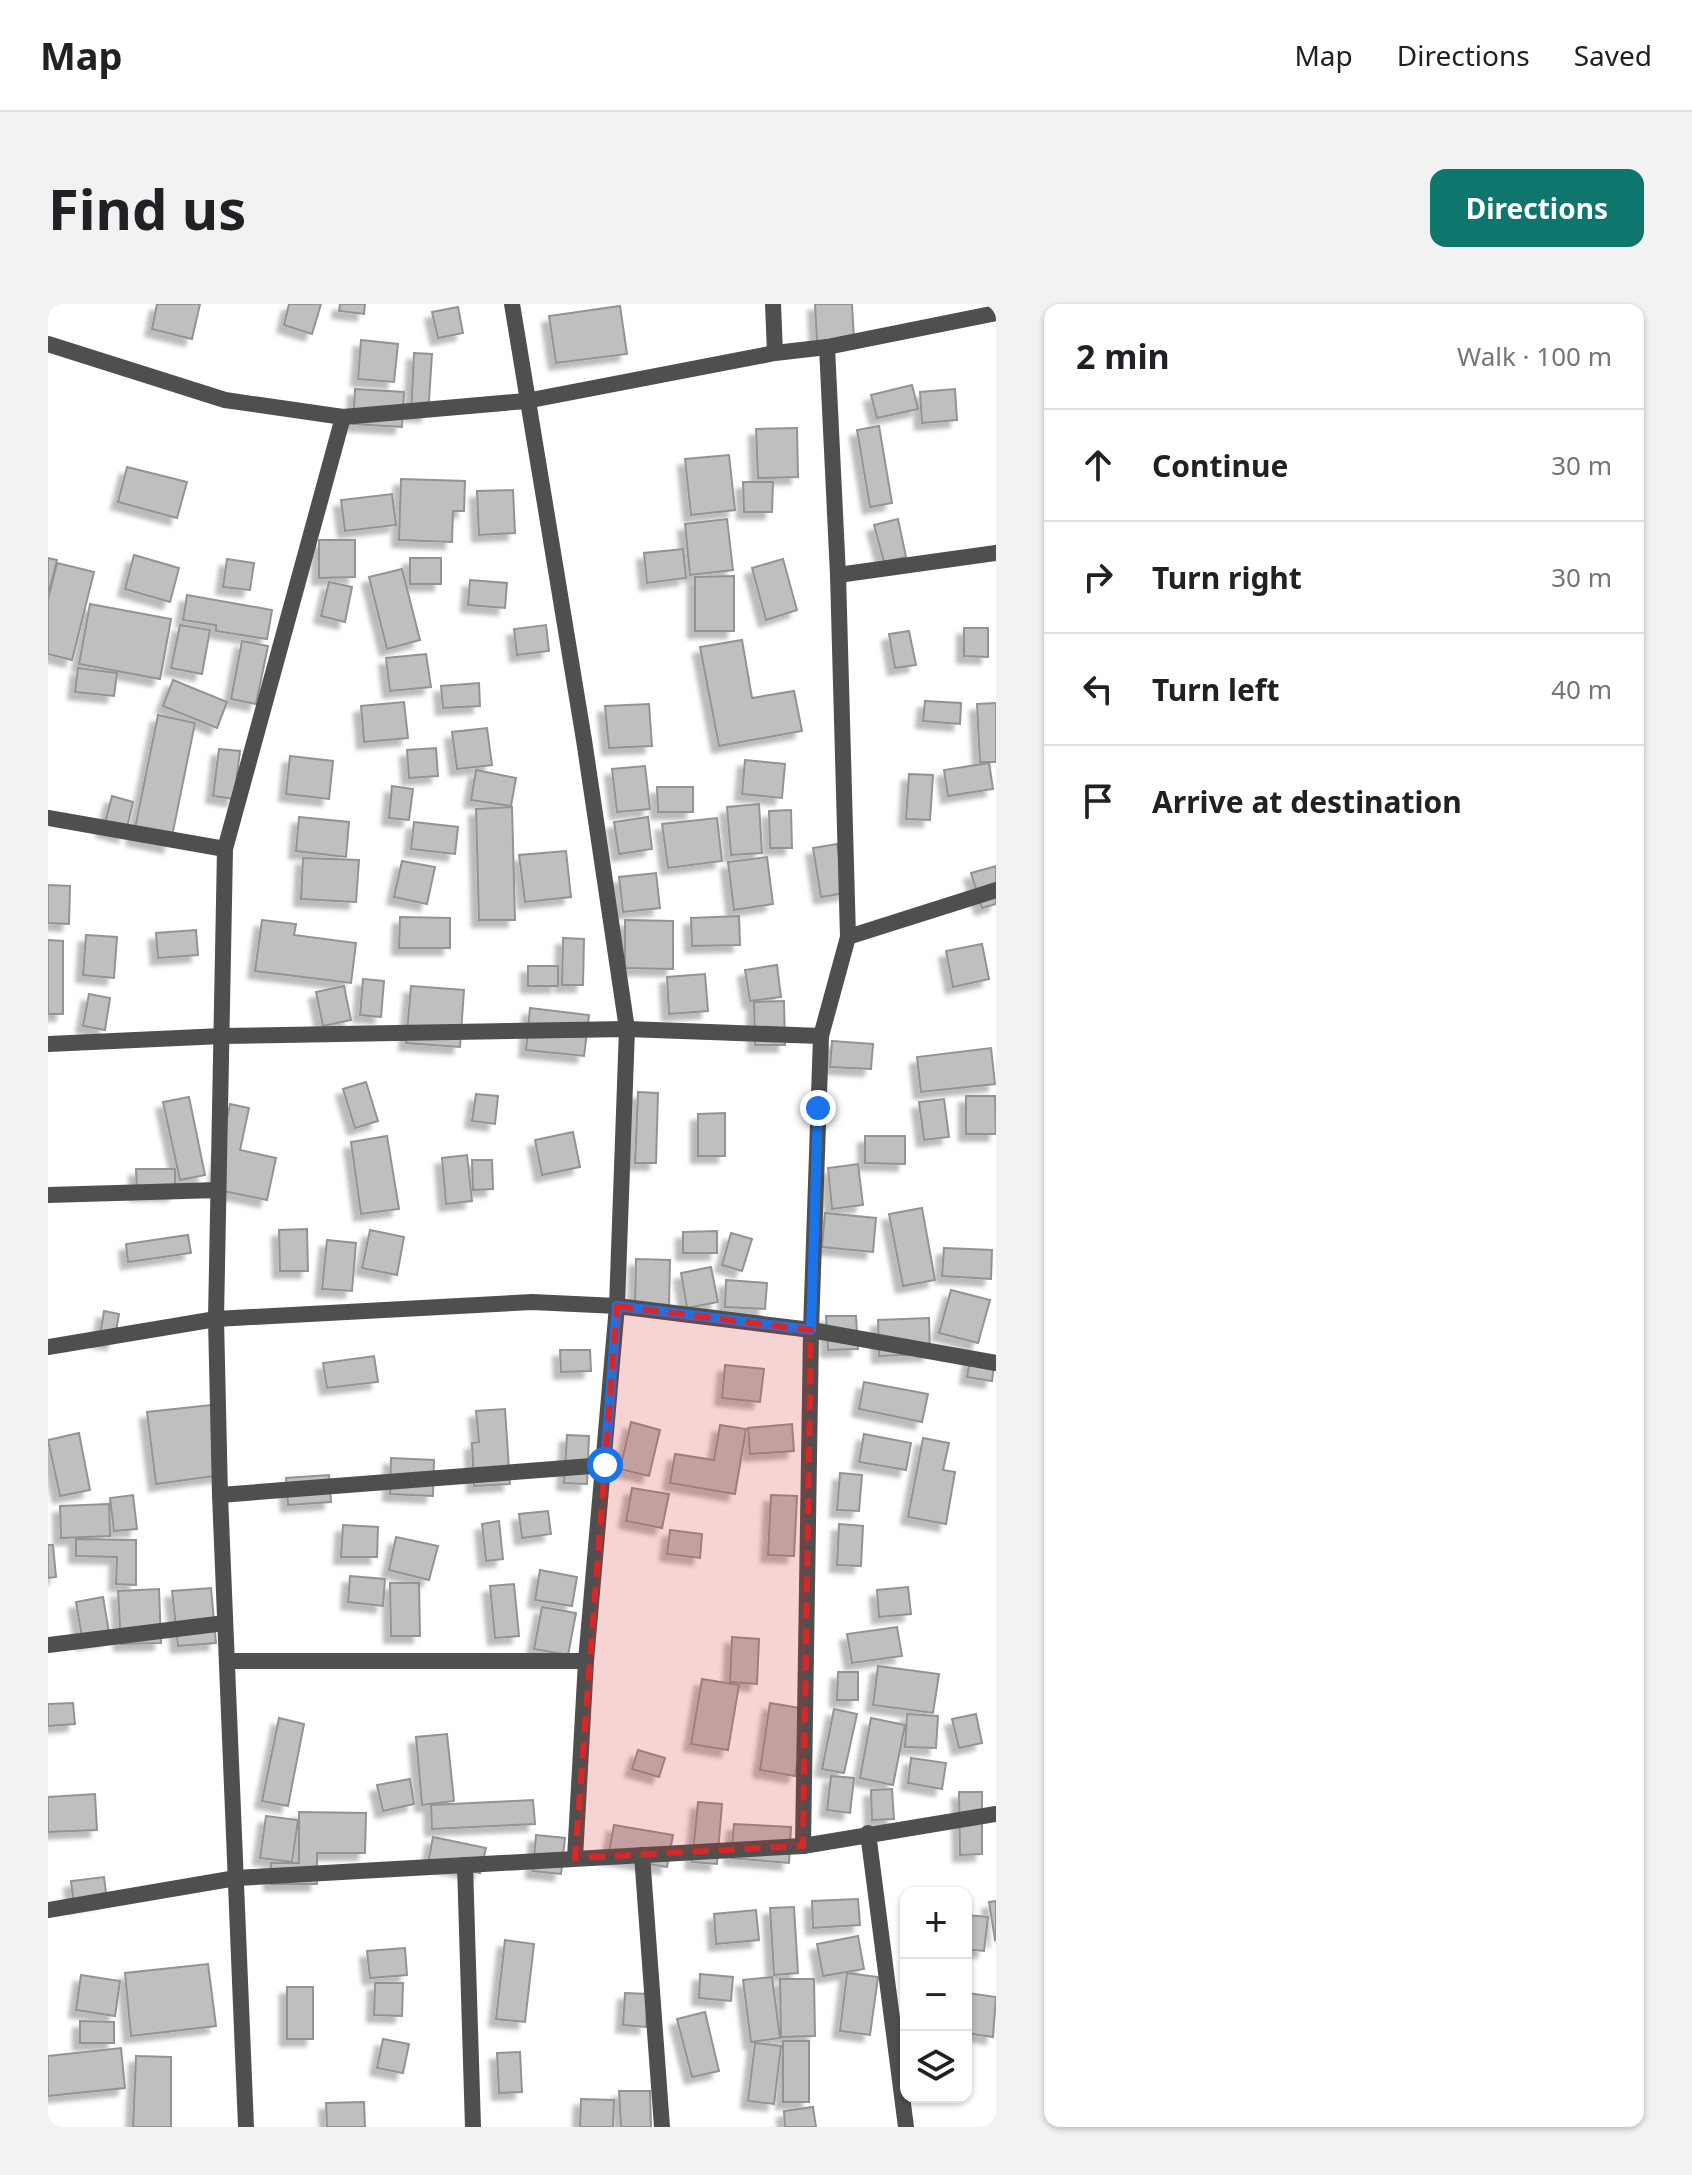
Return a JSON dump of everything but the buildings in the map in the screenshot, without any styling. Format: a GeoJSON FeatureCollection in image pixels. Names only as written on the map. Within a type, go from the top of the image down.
{"type":"FeatureCollection","features":[{"type":"Feature","properties":{"kind":"street"},"geometry":{"type":"LineString","coordinates":[[512,304],[584,740],[627,1029],[617,1306],[586,1661],[575,1858]]}},
{"type":"Feature","properties":{"kind":"street"},"geometry":{"type":"LineString","coordinates":[[773,304],[775,353]]}},
{"type":"Feature","properties":{"kind":"street"},"geometry":{"type":"LineString","coordinates":[[48,344],[225,400],[343,417],[526,401],[996,313]]}},
{"type":"Feature","properties":{"kind":"street"},"geometry":{"type":"LineString","coordinates":[[803,1846],[811,1330],[821,1036],[848,937],[838,575],[827,347]]}},
{"type":"Feature","properties":{"kind":"street"},"geometry":{"type":"LineString","coordinates":[[246,2127],[220,1495],[216,1319],[225,849],[343,417]]}},
{"type":"Feature","properties":{"kind":"street"},"geometry":{"type":"LineString","coordinates":[[838,575],[996,553]]}},
{"type":"Feature","properties":{"kind":"street"},"geometry":{"type":"LineString","coordinates":[[48,818],[225,849]]}},
{"type":"Feature","properties":{"kind":"street"},"geometry":{"type":"LineString","coordinates":[[848,937],[996,890]]}},
{"type":"Feature","properties":{"kind":"street"},"geometry":{"type":"LineString","coordinates":[[48,1044],[222,1036],[627,1029],[821,1036]]}},
{"type":"Feature","properties":{"kind":"street"},"geometry":{"type":"LineString","coordinates":[[48,1195],[218,1190]]}},
{"type":"Feature","properties":{"kind":"street"},"geometry":{"type":"LineString","coordinates":[[48,1347],[216,1319],[532,1302],[617,1306],[811,1330],[996,1363]]}},
{"type":"Feature","properties":{"kind":"street"},"geometry":{"type":"LineString","coordinates":[[220,1495],[605,1465]]}},
{"type":"Feature","properties":{"kind":"street"},"geometry":{"type":"LineString","coordinates":[[48,1645],[225,1623]]}},
{"type":"Feature","properties":{"kind":"street"},"geometry":{"type":"LineString","coordinates":[[227,1661],[586,1661]]}},
{"type":"Feature","properties":{"kind":"street"},"geometry":{"type":"LineString","coordinates":[[48,1910],[236,1878],[803,1846],[996,1814]]}},
{"type":"Feature","properties":{"kind":"street"},"geometry":{"type":"LineString","coordinates":[[868,1833],[906,2127]]}},
{"type":"Feature","properties":{"kind":"street"},"geometry":{"type":"LineString","coordinates":[[642,1855],[662,2127]]}},
{"type":"Feature","properties":{"kind":"street"},"geometry":{"type":"LineString","coordinates":[[465,1865],[473,2127]]}},
{"type":"Feature","properties":{"kind":"highlighted area"},"geometry":{"type":"Polygon","coordinates":[[[617,1306],[811,1330],[803,1846],[575,1858],[617,1306]]]}},
{"type":"Feature","properties":{"kind":"route"},"geometry":{"type":"LineString","coordinates":[[605,1465],[617,1306],[811,1330],[818,1108]]}}]}
